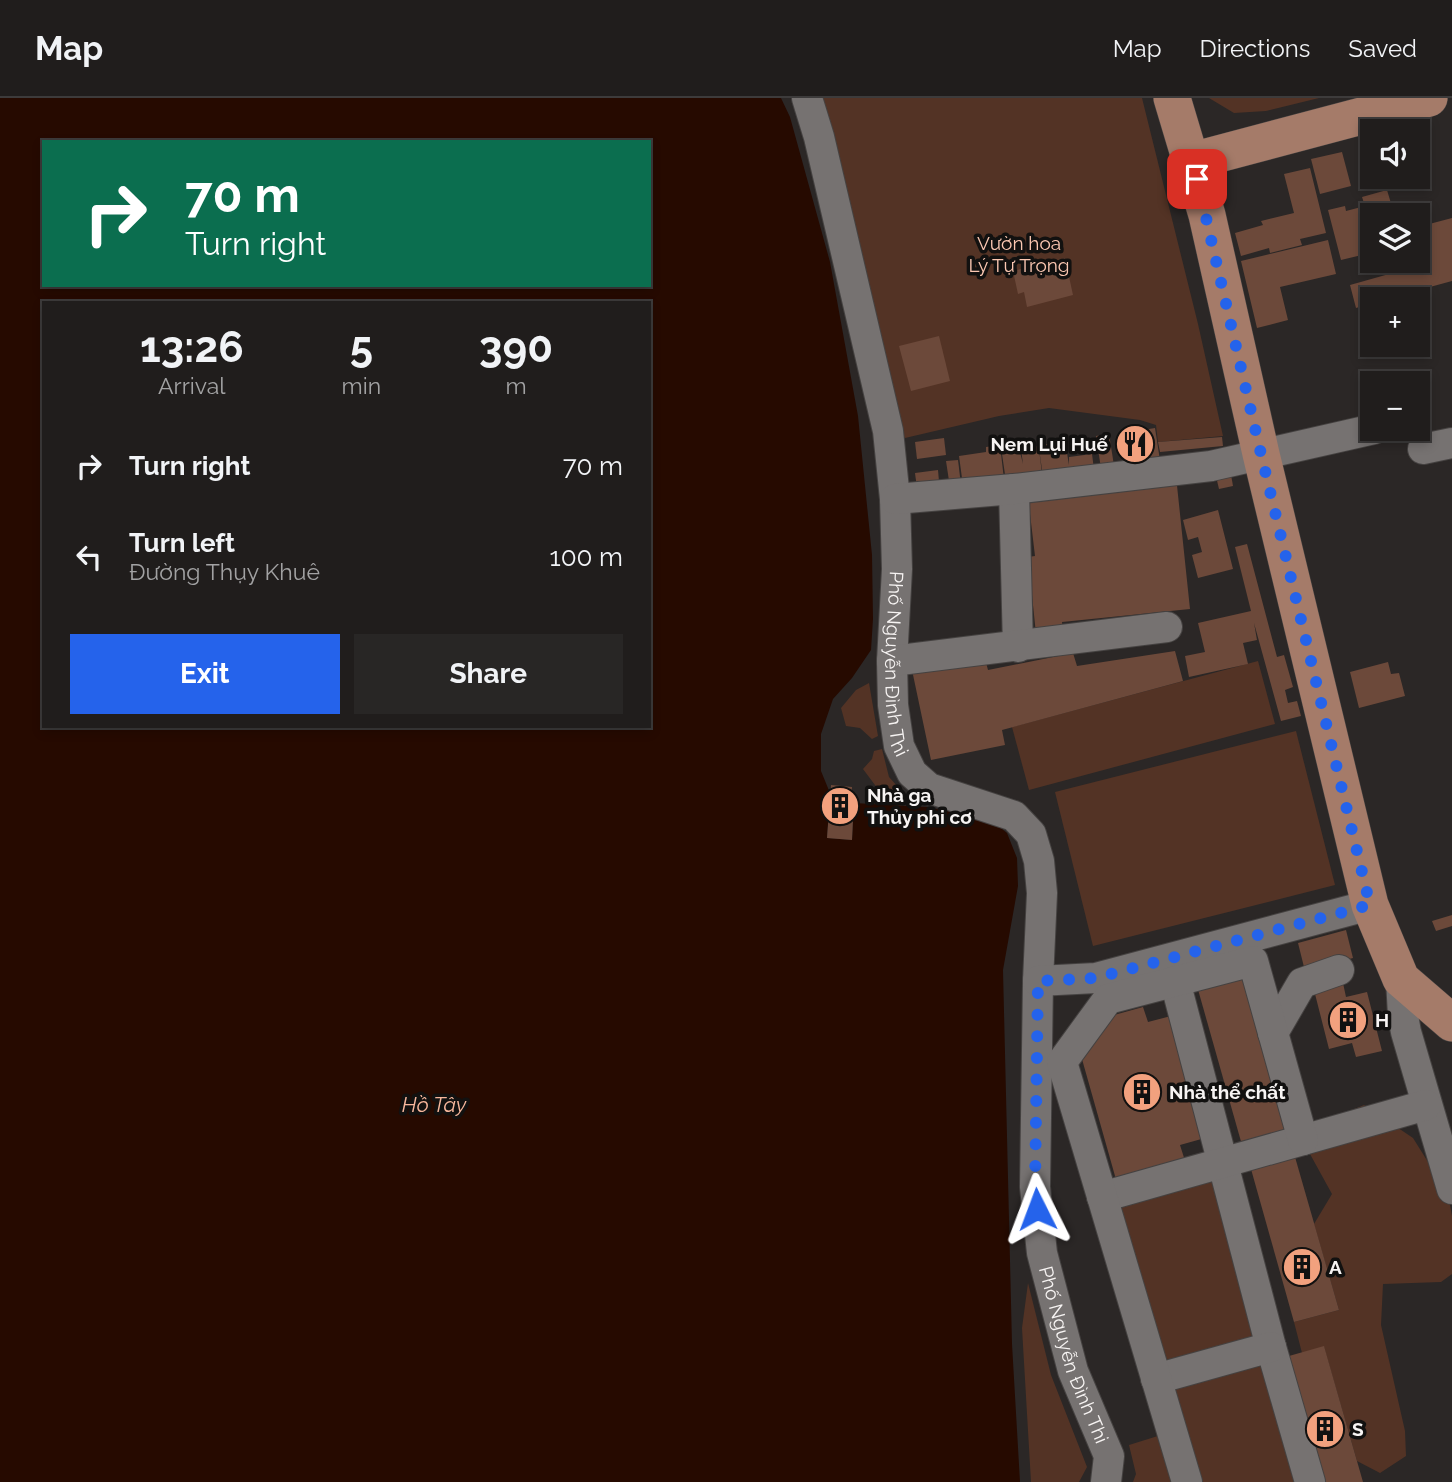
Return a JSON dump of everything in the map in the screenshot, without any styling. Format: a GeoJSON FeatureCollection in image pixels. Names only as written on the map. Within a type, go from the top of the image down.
{"type":"FeatureCollection","features":[{"type":"Feature","properties":{"kind":"main road"},"geometry":{"type":"LineString","coordinates":[[1172,98],[1207,215],[1261,454],[1370,905],[1401,979],[1452,1023]]}},
{"type":"Feature","properties":{"kind":"main road"},"geometry":{"type":"LineString","coordinates":[[1192,160],[1429,98]]}},
{"type":"Feature","properties":{"kind":"street","name":"Phố Nguyễn Đình Thi"},"geometry":{"type":"LineString","coordinates":[[807,98],[819,137],[887,431],[895,499],[897,569],[892,661],[893,705],[899,746],[912,773],[929,788],[1014,816],[1031,834],[1039,860],[1042,893],[1035,1187],[1042,1252],[1073,1371],[1109,1456],[1106,1482]]}},
{"type":"Feature","properties":{"kind":"street"},"geometry":{"type":"LineString","coordinates":[[895,499],[1014,489],[1211,466],[1360,432]]}},
{"type":"Feature","properties":{"kind":"street"},"geometry":{"type":"LineString","coordinates":[[1423,449],[1452,443]]}},
{"type":"Feature","properties":{"kind":"street"},"geometry":{"type":"LineString","coordinates":[[1014,489],[1018,647]]}},
{"type":"Feature","properties":{"kind":"street"},"geometry":{"type":"LineString","coordinates":[[892,661],[1167,627]]}},
{"type":"Feature","properties":{"kind":"street"},"geometry":{"type":"LineString","coordinates":[[1038,981],[1096,978],[1370,905]]}},
{"type":"Feature","properties":{"kind":"street"},"geometry":{"type":"LineString","coordinates":[[1186,1482],[1062,1062],[1108,999],[1253,961],[1303,1140]]}},
{"type":"Feature","properties":{"kind":"street"},"geometry":{"type":"LineString","coordinates":[[1273,1033],[1302,983],[1339,970]]}},
{"type":"Feature","properties":{"kind":"street"},"geometry":{"type":"LineString","coordinates":[[1401,979],[1403,1016],[1426,1105],[1452,1189]]}},
{"type":"Feature","properties":{"kind":"street"},"geometry":{"type":"LineString","coordinates":[[1175,981],[1271,1347],[1310,1482]]}},
{"type":"Feature","properties":{"kind":"street"},"geometry":{"type":"LineString","coordinates":[[1102,1197],[1426,1105]]}},
{"type":"Feature","properties":{"kind":"street"},"geometry":{"type":"LineString","coordinates":[[1156,1379],[1271,1347]]}},
{"type":"Feature","properties":{"kind":"green space","name":"Vườn hoa Lý Tự Trọng"},"geometry":{"type":"Polygon","coordinates":[[[817,98],[1142,98],[1223,436],[1158,442],[1156,425],[1140,420],[1049,408],[999,416],[905,438],[901,435],[817,98]]]}},
{"type":"Feature","properties":{"kind":"green space"},"geometry":{"type":"Polygon","coordinates":[[[1209,98],[1319,98],[1266,111],[1234,113],[1209,98]]]}},
{"type":"Feature","properties":{"kind":"green space"},"geometry":{"type":"Polygon","coordinates":[[[1258,661],[1275,724],[1029,790],[1012,727],[1258,661]]]}},
{"type":"Feature","properties":{"kind":"green space"},"geometry":{"type":"Polygon","coordinates":[[[869,683],[878,736],[872,739],[860,728],[846,726],[841,708],[856,690],[869,683]]]}},
{"type":"Feature","properties":{"kind":"green space"},"geometry":{"type":"Polygon","coordinates":[[[1296,731],[1335,885],[1093,946],[1055,792],[1296,731]]]}},
{"type":"Feature","properties":{"kind":"green space"},"geometry":{"type":"Polygon","coordinates":[[[882,749],[889,777],[907,797],[884,797],[863,769],[872,759],[874,751],[882,749]]]}},
{"type":"Feature","properties":{"kind":"green space"},"geometry":{"type":"Polygon","coordinates":[[[1364,1105],[1413,1138],[1448,1194],[1452,1216],[1452,1274],[1441,1282],[1383,1284],[1381,1325],[1405,1431],[1406,1456],[1380,1473],[1357,1461],[1324,1347],[1302,1353],[1294,1322],[1339,1310],[1314,1224],[1332,1194],[1310,1154],[1328,1120],[1364,1105]]]}},
{"type":"Feature","properties":{"kind":"green space"},"geometry":{"type":"Polygon","coordinates":[[[1212,1174],[1261,1339],[1157,1370],[1108,1204],[1212,1174]]]}},
{"type":"Feature","properties":{"kind":"green space"},"geometry":{"type":"Polygon","coordinates":[[[1028,1283],[1051,1375],[1087,1467],[1079,1482],[1031,1482],[1022,1328],[1028,1283]]]}},
{"type":"Feature","properties":{"kind":"green space"},"geometry":{"type":"Polygon","coordinates":[[[1263,1358],[1299,1482],[1196,1482],[1169,1385],[1263,1358]]]}},
{"type":"Feature","properties":{"kind":"green space"},"geometry":{"type":"Polygon","coordinates":[[[1161,1435],[1174,1482],[1133,1482],[1136,1474],[1129,1445],[1161,1435]]]}},
{"type":"Feature","properties":{"kind":"water","name":"Hồ Tây"},"geometry":{"type":"Polygon","coordinates":[[[0,98],[781,98],[790,117],[830,262],[858,416],[872,555],[871,650],[852,678],[833,699],[821,734],[821,771],[830,793],[827,838],[852,840],[854,803],[927,807],[992,821],[1007,833],[1017,858],[1018,886],[1003,970],[1012,1344],[1020,1482],[0,1482],[0,98]]]}},
{"type":"Feature","properties":{"kind":"building"},"geometry":{"type":"Polygon","coordinates":[[[1342,152],[1351,186],[1320,194],[1311,159],[1342,152]]]}},
{"type":"Feature","properties":{"kind":"building"},"geometry":{"type":"Polygon","coordinates":[[[1310,168],[1326,233],[1300,239],[1302,245],[1270,253],[1269,248],[1241,256],[1235,233],[1263,225],[1261,221],[1294,213],[1284,174],[1310,168]]]}},
{"type":"Feature","properties":{"kind":"building"},"geometry":{"type":"Polygon","coordinates":[[[1387,190],[1391,203],[1364,203],[1362,197],[1387,190]]]}},
{"type":"Feature","properties":{"kind":"building"},"geometry":{"type":"Polygon","coordinates":[[[1345,206],[1346,211],[1360,207],[1360,255],[1341,260],[1328,210],[1345,206]]]}},
{"type":"Feature","properties":{"kind":"building"},"geometry":{"type":"Polygon","coordinates":[[[1452,218],[1452,281],[1430,287],[1360,287],[1360,307],[1356,308],[1350,285],[1393,273],[1430,273],[1430,224],[1452,218]]]}},
{"type":"Feature","properties":{"kind":"building"},"geometry":{"type":"Polygon","coordinates":[[[1328,240],[1336,274],[1280,287],[1288,320],[1257,328],[1241,261],[1328,240]]]}},
{"type":"Feature","properties":{"kind":"building"},"geometry":{"type":"Polygon","coordinates":[[[1065,258],[1073,295],[1027,307],[1024,292],[1018,294],[1013,271],[1065,258]]]}},
{"type":"Feature","properties":{"kind":"building"},"geometry":{"type":"Polygon","coordinates":[[[939,336],[950,381],[911,391],[899,346],[939,336]]]}},
{"type":"Feature","properties":{"kind":"building"},"geometry":{"type":"Polygon","coordinates":[[[1155,428],[1161,467],[1142,470],[1137,431],[1155,428]]]}},
{"type":"Feature","properties":{"kind":"building"},"geometry":{"type":"Polygon","coordinates":[[[1109,434],[1115,472],[1102,475],[1096,436],[1109,434]]]}},
{"type":"Feature","properties":{"kind":"building"},"geometry":{"type":"Polygon","coordinates":[[[1222,437],[1223,446],[1160,452],[1158,442],[1222,437]]]}},
{"type":"Feature","properties":{"kind":"building"},"geometry":{"type":"Polygon","coordinates":[[[944,438],[946,455],[917,459],[915,442],[944,438]]]}},
{"type":"Feature","properties":{"kind":"building"},"geometry":{"type":"Polygon","coordinates":[[[1065,441],[1069,465],[1069,457],[1092,454],[1095,477],[1044,483],[1039,449],[1043,482],[1007,488],[1002,454],[1020,452],[1023,464],[1021,449],[1065,441]]]}},
{"type":"Feature","properties":{"kind":"building"},"geometry":{"type":"Polygon","coordinates":[[[1000,445],[1005,488],[964,493],[959,456],[986,452],[986,447],[1000,445]]]}},
{"type":"Feature","properties":{"kind":"building"},"geometry":{"type":"Polygon","coordinates":[[[958,460],[962,493],[951,494],[946,461],[958,460]]]}},
{"type":"Feature","properties":{"kind":"building"},"geometry":{"type":"Polygon","coordinates":[[[1230,469],[1233,486],[1219,489],[1215,472],[1230,469]]]}},
{"type":"Feature","properties":{"kind":"building"},"geometry":{"type":"Polygon","coordinates":[[[938,470],[940,493],[918,496],[915,473],[938,470]]]}},
{"type":"Feature","properties":{"kind":"building"},"geometry":{"type":"Polygon","coordinates":[[[1176,476],[1190,609],[1062,622],[1063,631],[1036,634],[1028,557],[1035,556],[1028,497],[1176,476]]]}},
{"type":"Feature","properties":{"kind":"building"},"geometry":{"type":"Polygon","coordinates":[[[1218,510],[1233,569],[1198,578],[1192,555],[1202,552],[1198,537],[1188,540],[1183,520],[1218,510]]]}},
{"type":"Feature","properties":{"kind":"building"},"geometry":{"type":"Polygon","coordinates":[[[1247,544],[1277,657],[1284,655],[1293,687],[1285,690],[1288,703],[1297,701],[1301,716],[1281,721],[1254,623],[1257,640],[1243,643],[1248,664],[1189,677],[1185,656],[1205,652],[1198,623],[1251,611],[1235,547],[1247,544]]]}},
{"type":"Feature","properties":{"kind":"building"},"geometry":{"type":"Polygon","coordinates":[[[1175,651],[1183,681],[1002,730],[1005,745],[931,760],[912,670],[984,655],[988,670],[1073,653],[1077,666],[1175,651]]]}},
{"type":"Feature","properties":{"kind":"building"},"geometry":{"type":"Polygon","coordinates":[[[1388,662],[1391,674],[1399,673],[1405,696],[1359,708],[1350,672],[1388,662]]]}},
{"type":"Feature","properties":{"kind":"building","name":"Nhà ga Thủy phi cơ"},"geometry":{"type":"Polygon","coordinates":[[[831,785],[852,787],[852,840],[827,838],[831,785]]]}},
{"type":"Feature","properties":{"kind":"building"},"geometry":{"type":"Polygon","coordinates":[[[1452,915],[1452,926],[1436,931],[1432,921],[1452,915]]]}},
{"type":"Feature","properties":{"kind":"building"},"geometry":{"type":"Polygon","coordinates":[[[1346,930],[1353,958],[1305,971],[1298,943],[1346,930]]]}},
{"type":"Feature","properties":{"kind":"building"},"geometry":{"type":"Polygon","coordinates":[[[1244,972],[1289,1132],[1242,1145],[1197,986],[1244,972]]]}},
{"type":"Feature","properties":{"kind":"building","name":"H"},"geometry":{"type":"Polygon","coordinates":[[[1343,983],[1346,997],[1367,992],[1382,1051],[1356,1057],[1352,1043],[1329,1049],[1314,990],[1343,983]]]}},
{"type":"Feature","properties":{"kind":"building","name":"Nhà thể chất"},"geometry":{"type":"Polygon","coordinates":[[[1143,1007],[1148,1022],[1171,1016],[1205,1138],[1180,1145],[1186,1164],[1117,1183],[1078,1045],[1107,1017],[1143,1007]]]}},
{"type":"Feature","properties":{"kind":"building","name":"A"},"geometry":{"type":"Polygon","coordinates":[[[1295,1157],[1339,1310],[1294,1322],[1251,1169],[1295,1157]]]}},
{"type":"Feature","properties":{"kind":"building","name":"S"},"geometry":{"type":"Polygon","coordinates":[[[1324,1346],[1363,1482],[1318,1482],[1282,1358],[1324,1346]]]}},
{"type":"Feature","properties":{"kind":"place","name":"Nem Lụi Huế"},"geometry":{"type":"Point","coordinates":[1135,444]}},
{"type":"Feature","properties":{"kind":"place","name":"Nhà ga Thủy phi cơ"},"geometry":{"type":"Point","coordinates":[840,806]}},
{"type":"Feature","properties":{"kind":"place","name":"H"},"geometry":{"type":"Point","coordinates":[1348,1020]}},
{"type":"Feature","properties":{"kind":"place","name":"Nhà thể chất"},"geometry":{"type":"Point","coordinates":[1142,1092]}},
{"type":"Feature","properties":{"kind":"place","name":"A"},"geometry":{"type":"Point","coordinates":[1302,1267]}},
{"type":"Feature","properties":{"kind":"place","name":"S"},"geometry":{"type":"Point","coordinates":[1325,1429]}},
{"type":"Feature","properties":{"kind":"route"},"geometry":{"type":"LineString","coordinates":[[1037,1209],[1038,981],[1096,978],[1370,905],[1197,179]]}}]}
